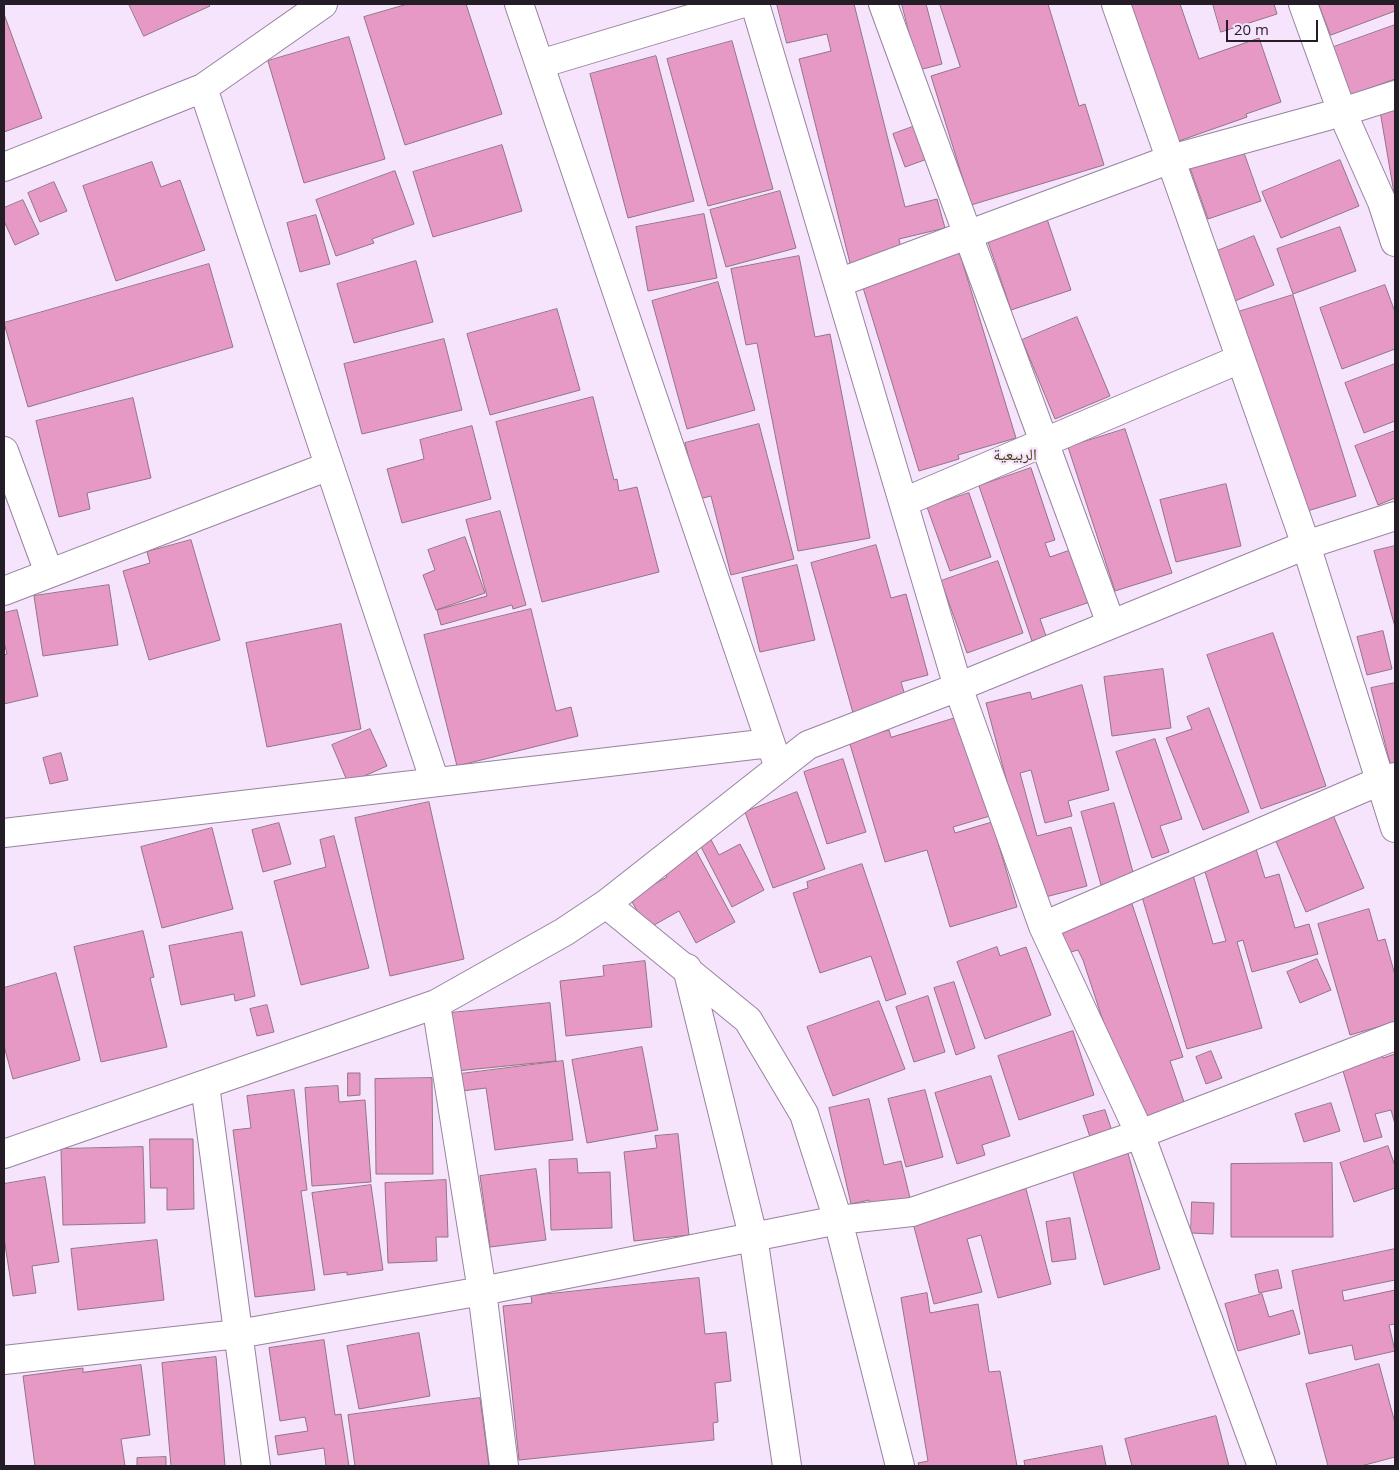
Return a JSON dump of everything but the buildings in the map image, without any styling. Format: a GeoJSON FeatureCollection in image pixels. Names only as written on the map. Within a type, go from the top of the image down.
{"type":"FeatureCollection","features":[{"type":"Feature","properties":{"kind":"street"},"geometry":{"type":"LineString","coordinates":[[4,168],[203,88],[324,4]]}},
{"type":"Feature","properties":{"kind":"street"},"geometry":{"type":"LineString","coordinates":[[519,4],[774,756]]}},
{"type":"Feature","properties":{"kind":"street"},"geometry":{"type":"LineString","coordinates":[[540,64],[740,4]]}},
{"type":"Feature","properties":{"kind":"street"},"geometry":{"type":"LineString","coordinates":[[754,4],[958,687],[1043,926],[1140,1134],[1262,1466]]}},
{"type":"Feature","properties":{"kind":"street"},"geometry":{"type":"LineString","coordinates":[[883,4],[1111,624]]}},
{"type":"Feature","properties":{"kind":"street"},"geometry":{"type":"LineString","coordinates":[[1116,4],[1387,779],[1395,828]]}},
{"type":"Feature","properties":{"kind":"street"},"geometry":{"type":"LineString","coordinates":[[1303,4],[1342,112],[1389,200],[1395,242]]}},
{"type":"Feature","properties":{"kind":"street"},"geometry":{"type":"LineString","coordinates":[[203,88],[435,782]]}},
{"type":"Feature","properties":{"kind":"street"},"geometry":{"type":"LineString","coordinates":[[838,283],[1170,159],[1342,112],[1395,95]]}},
{"type":"Feature","properties":{"kind":"street"},"geometry":{"type":"LineString","coordinates":[[904,502],[1240,359]]}},
{"type":"Feature","properties":{"kind":"street"},"geometry":{"type":"LineString","coordinates":[[4,451],[49,573]]}},
{"type":"Feature","properties":{"kind":"street"},"geometry":{"type":"LineString","coordinates":[[4,591],[329,466]]}},
{"type":"Feature","properties":{"kind":"street"},"geometry":{"type":"LineString","coordinates":[[4,833],[435,782],[774,756],[808,745],[958,687],[1306,545],[1395,516]]}},
{"type":"Feature","properties":{"kind":"street"},"geometry":{"type":"LineString","coordinates":[[4,1154],[436,1004],[564,932],[606,904],[774,756]]}},
{"type":"Feature","properties":{"kind":"street"},"geometry":{"type":"LineString","coordinates":[[1043,926],[1387,779]]}},
{"type":"Feature","properties":{"kind":"street"},"geometry":{"type":"LineString","coordinates":[[606,904],[687,968],[748,1020],[804,1114],[838,1220],[900,1466]]}},
{"type":"Feature","properties":{"kind":"street"},"geometry":{"type":"LineString","coordinates":[[687,968],[753,1236],[784,1466]]}},
{"type":"Feature","properties":{"kind":"street"},"geometry":{"type":"LineString","coordinates":[[436,1004],[482,1291],[504,1466]]}},
{"type":"Feature","properties":{"kind":"street"},"geometry":{"type":"LineString","coordinates":[[4,1360],[238,1334],[482,1291],[838,1220],[912,1212],[1140,1134],[1395,1036]]}},
{"type":"Feature","properties":{"kind":"street"},"geometry":{"type":"LineString","coordinates":[[205,1085],[256,1466]]}},
{"type":"Feature","properties":{"kind":"district","name":"الربيعية"},"geometry":{"type":"Point","coordinates":[1015,455]}}]}
